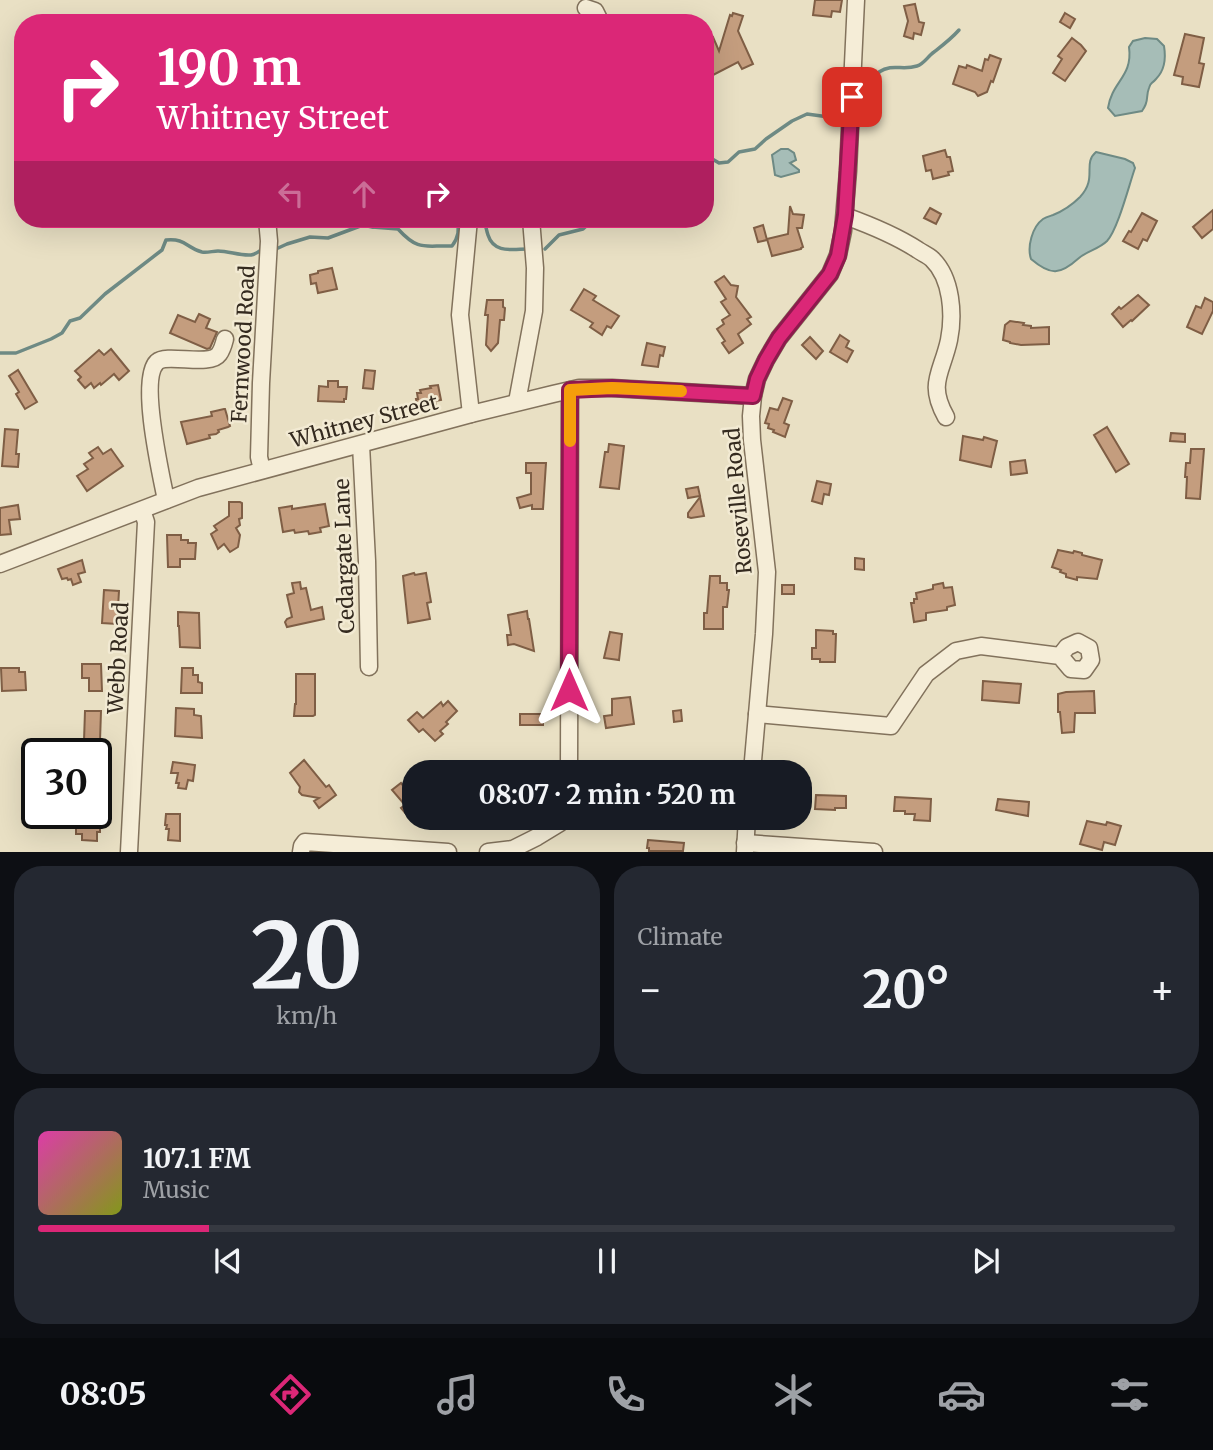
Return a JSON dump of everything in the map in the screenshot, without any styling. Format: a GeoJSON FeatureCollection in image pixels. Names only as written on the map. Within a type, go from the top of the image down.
{"type":"FeatureCollection","features":[{"type":"Feature","properties":{"kind":"street","name":"Roseville Road"},"geometry":{"type":"LineString","coordinates":[[753,760],[767,572],[752,440],[753,396],[762,370],[779,338],[830,274],[838,256],[845,215],[856,0]]}},
{"type":"Feature","properties":{"kind":"street"},"geometry":{"type":"LineString","coordinates":[[586,8],[596,14]]}},
{"type":"Feature","properties":{"kind":"street"},"geometry":{"type":"LineString","coordinates":[[845,215],[922,252],[932,259],[945,278],[951,312],[948,341],[935,388],[939,405],[946,417]]}},
{"type":"Feature","properties":{"kind":"street","name":"Fernwood Road"},"geometry":{"type":"LineString","coordinates":[[262,470],[259,457],[268,228]]}},
{"type":"Feature","properties":{"kind":"street"},"geometry":{"type":"LineString","coordinates":[[468,228],[460,315],[471,414]]}},
{"type":"Feature","properties":{"kind":"street"},"geometry":{"type":"LineString","coordinates":[[517,402],[534,311],[535,268],[532,228]]}},
{"type":"Feature","properties":{"kind":"street"},"geometry":{"type":"LineString","coordinates":[[166,500],[150,393],[152,372],[156,363],[163,359],[215,357],[225,339]]}},
{"type":"Feature","properties":{"kind":"street","name":"Whitney Street"},"geometry":{"type":"LineString","coordinates":[[0,564],[198,488],[570,390],[612,388],[753,396]]}},
{"type":"Feature","properties":{"kind":"street"},"geometry":{"type":"LineString","coordinates":[[569,760],[570,390]]}},
{"type":"Feature","properties":{"kind":"street","name":"Cedargate Lane"},"geometry":{"type":"LineString","coordinates":[[361,444],[369,667]]}},
{"type":"Feature","properties":{"kind":"street","name":"Webb Road"},"geometry":{"type":"LineString","coordinates":[[130,852],[146,522],[142,510]]}},
{"type":"Feature","properties":{"kind":"street"},"geometry":{"type":"LineString","coordinates":[[757,713],[891,726],[926,674],[956,651],[981,646],[1060,656]]}},
{"type":"Feature","properties":{"kind":"street"},"geometry":{"type":"LineString","coordinates":[[488,852],[513,849],[547,830]]}},
{"type":"Feature","properties":{"kind":"street"},"geometry":{"type":"LineString","coordinates":[[301,852],[305,842],[327,847],[448,852]]}},
{"type":"Feature","properties":{"kind":"street"},"geometry":{"type":"LineString","coordinates":[[745,847],[874,852]]}},
{"type":"Feature","properties":{"kind":"water"},"geometry":{"type":"Polygon","coordinates":[[[1157,39],[1164,46],[1163,68],[1150,84],[1142,111],[1115,116],[1108,108],[1128,65],[1129,47],[1133,41],[1157,39]]]}},
{"type":"Feature","properties":{"kind":"water"},"geometry":{"type":"Polygon","coordinates":[[[781,149],[794,153],[796,160],[790,163],[799,172],[781,177],[775,175],[772,155],[781,149]]]}},
{"type":"Feature","properties":{"kind":"water"},"geometry":{"type":"Polygon","coordinates":[[[1096,152],[1125,159],[1133,163],[1135,168],[1115,227],[1104,244],[1066,268],[1050,271],[1031,259],[1033,232],[1043,219],[1071,205],[1080,197],[1088,184],[1090,161],[1096,152]]]}},
{"type":"Feature","properties":{"kind":"building"},"geometry":{"type":"Polygon","coordinates":[[[815,0],[842,0],[840,12],[832,11],[831,17],[813,15],[815,0]]]}},
{"type":"Feature","properties":{"kind":"building"},"geometry":{"type":"Polygon","coordinates":[[[915,4],[919,22],[924,23],[921,35],[914,33],[913,39],[904,36],[908,21],[904,6],[915,4]]]}},
{"type":"Feature","properties":{"kind":"building"},"geometry":{"type":"Polygon","coordinates":[[[733,13],[743,16],[738,31],[753,64],[742,69],[738,62],[714,74],[714,39],[719,51],[730,15],[733,13]]]}},
{"type":"Feature","properties":{"kind":"building"},"geometry":{"type":"Polygon","coordinates":[[[1065,13],[1075,19],[1070,28],[1060,22],[1065,13]]]}},
{"type":"Feature","properties":{"kind":"building"},"geometry":{"type":"Polygon","coordinates":[[[1185,34],[1204,38],[1199,63],[1204,64],[1199,87],[1182,84],[1183,77],[1174,75],[1185,34]]]}},
{"type":"Feature","properties":{"kind":"building"},"geometry":{"type":"Polygon","coordinates":[[[1072,38],[1086,51],[1065,81],[1053,73],[1062,59],[1058,56],[1072,38]]]}},
{"type":"Feature","properties":{"kind":"building"},"geometry":{"type":"Polygon","coordinates":[[[990,55],[1001,59],[987,92],[978,96],[975,92],[953,84],[959,66],[966,68],[967,65],[982,71],[985,59],[988,60],[990,55]]]}},
{"type":"Feature","properties":{"kind":"building"},"geometry":{"type":"Polygon","coordinates":[[[945,150],[947,157],[950,157],[953,171],[948,172],[949,175],[933,179],[931,170],[926,171],[923,156],[945,150]]]}},
{"type":"Feature","properties":{"kind":"building"},"geometry":{"type":"Polygon","coordinates":[[[790,206],[793,214],[804,215],[802,228],[797,228],[803,247],[772,256],[767,239],[788,234],[790,206]]]}},
{"type":"Feature","properties":{"kind":"building"},"geometry":{"type":"Polygon","coordinates":[[[930,208],[941,214],[936,224],[924,218],[930,208]]]}},
{"type":"Feature","properties":{"kind":"building"},"geometry":{"type":"Polygon","coordinates":[[[1213,210],[1213,229],[1202,238],[1193,227],[1213,210]]]}},
{"type":"Feature","properties":{"kind":"building"},"geometry":{"type":"Polygon","coordinates":[[[1142,213],[1157,221],[1147,241],[1143,239],[1138,249],[1123,241],[1142,213]]]}},
{"type":"Feature","properties":{"kind":"building"},"geometry":{"type":"Polygon","coordinates":[[[763,225],[767,240],[758,242],[754,228],[763,225]]]}},
{"type":"Feature","properties":{"kind":"building"},"geometry":{"type":"Polygon","coordinates":[[[332,268],[337,289],[318,293],[316,283],[311,284],[310,275],[332,268]]]}},
{"type":"Feature","properties":{"kind":"building"},"geometry":{"type":"Polygon","coordinates":[[[724,276],[731,285],[738,286],[736,297],[751,317],[747,319],[751,324],[738,334],[743,343],[729,353],[717,329],[724,324],[722,320],[730,315],[721,302],[726,299],[715,282],[724,276]]]}},
{"type":"Feature","properties":{"kind":"building"},"geometry":{"type":"Polygon","coordinates":[[[584,289],[596,296],[593,300],[619,316],[611,328],[607,326],[602,335],[590,327],[593,323],[571,310],[584,289]]]}},
{"type":"Feature","properties":{"kind":"building"},"geometry":{"type":"Polygon","coordinates":[[[1138,295],[1149,305],[1123,327],[1112,314],[1138,295]]]}},
{"type":"Feature","properties":{"kind":"building"},"geometry":{"type":"Polygon","coordinates":[[[1205,298],[1213,302],[1213,311],[1202,334],[1187,327],[1196,306],[1201,308],[1205,298]]]}},
{"type":"Feature","properties":{"kind":"building"},"geometry":{"type":"Polygon","coordinates":[[[487,300],[503,300],[505,308],[504,320],[500,320],[498,343],[491,351],[486,345],[487,300]]]}},
{"type":"Feature","properties":{"kind":"building"},"geometry":{"type":"Polygon","coordinates":[[[199,314],[210,319],[206,328],[217,332],[207,349],[170,333],[178,315],[195,322],[199,314]]]}},
{"type":"Feature","properties":{"kind":"building"},"geometry":{"type":"Polygon","coordinates":[[[1010,321],[1024,323],[1023,325],[1031,328],[1049,327],[1049,344],[1021,345],[1003,340],[1005,325],[1010,321]]]}},
{"type":"Feature","properties":{"kind":"building"},"geometry":{"type":"Polygon","coordinates":[[[840,335],[849,341],[846,347],[853,351],[847,362],[830,352],[840,335]]]}},
{"type":"Feature","properties":{"kind":"building"},"geometry":{"type":"Polygon","coordinates":[[[810,337],[823,351],[816,359],[802,345],[810,337]]]}},
{"type":"Feature","properties":{"kind":"building"},"geometry":{"type":"Polygon","coordinates":[[[647,343],[665,347],[658,367],[642,365],[647,343]]]}},
{"type":"Feature","properties":{"kind":"building"},"geometry":{"type":"Polygon","coordinates":[[[111,349],[129,371],[119,380],[114,374],[101,385],[100,383],[94,388],[91,383],[85,388],[78,380],[81,377],[75,371],[99,350],[104,355],[111,349]]]}},
{"type":"Feature","properties":{"kind":"building"},"geometry":{"type":"Polygon","coordinates":[[[18,370],[37,402],[25,409],[9,376],[18,370]]]}},
{"type":"Feature","properties":{"kind":"building"},"geometry":{"type":"Polygon","coordinates":[[[365,370],[375,371],[373,389],[363,388],[365,370]]]}},
{"type":"Feature","properties":{"kind":"building"},"geometry":{"type":"Polygon","coordinates":[[[328,381],[338,381],[338,387],[347,387],[344,402],[318,401],[319,386],[328,387],[328,381]]]}},
{"type":"Feature","properties":{"kind":"building"},"geometry":{"type":"Polygon","coordinates":[[[438,385],[441,400],[435,401],[436,406],[418,409],[417,393],[438,385]]]}},
{"type":"Feature","properties":{"kind":"building"},"geometry":{"type":"Polygon","coordinates":[[[783,398],[792,401],[784,423],[789,425],[785,437],[773,432],[774,430],[768,428],[769,424],[765,423],[770,408],[778,410],[783,398]]]}},
{"type":"Feature","properties":{"kind":"building"},"geometry":{"type":"Polygon","coordinates":[[[225,409],[230,426],[209,435],[210,438],[187,444],[181,422],[212,416],[211,412],[225,409]]]}},
{"type":"Feature","properties":{"kind":"building"},"geometry":{"type":"Polygon","coordinates":[[[1107,427],[1129,464],[1116,472],[1094,435],[1107,427]]]}},
{"type":"Feature","properties":{"kind":"building"},"geometry":{"type":"Polygon","coordinates":[[[5,429],[18,430],[18,467],[2,466],[5,429]]]}},
{"type":"Feature","properties":{"kind":"building"},"geometry":{"type":"Polygon","coordinates":[[[1171,433],[1185,434],[1185,442],[1170,441],[1171,433]]]}},
{"type":"Feature","properties":{"kind":"building"},"geometry":{"type":"Polygon","coordinates":[[[963,436],[997,441],[991,467],[960,460],[963,436]]]}},
{"type":"Feature","properties":{"kind":"building"},"geometry":{"type":"Polygon","coordinates":[[[609,444],[624,446],[619,489],[600,487],[605,452],[608,452],[609,444]]]}},
{"type":"Feature","properties":{"kind":"building"},"geometry":{"type":"Polygon","coordinates":[[[98,447],[103,454],[111,449],[123,466],[87,491],[77,476],[88,469],[84,464],[93,458],[89,453],[98,447]]]}},
{"type":"Feature","properties":{"kind":"building"},"geometry":{"type":"Polygon","coordinates":[[[1191,449],[1204,449],[1200,499],[1186,498],[1186,463],[1190,463],[1191,449]]]}},
{"type":"Feature","properties":{"kind":"building"},"geometry":{"type":"Polygon","coordinates":[[[1025,460],[1027,473],[1011,475],[1010,462],[1025,460]]]}},
{"type":"Feature","properties":{"kind":"building"},"geometry":{"type":"Polygon","coordinates":[[[526,463],[546,463],[543,509],[532,509],[532,505],[520,508],[517,498],[531,494],[531,473],[526,473],[526,463]]]}},
{"type":"Feature","properties":{"kind":"building"},"geometry":{"type":"Polygon","coordinates":[[[817,481],[831,484],[829,495],[824,494],[822,504],[812,501],[817,481]]]}},
{"type":"Feature","properties":{"kind":"building"},"geometry":{"type":"Polygon","coordinates":[[[698,487],[700,496],[688,498],[686,489],[698,487]]]}},
{"type":"Feature","properties":{"kind":"building"},"geometry":{"type":"Polygon","coordinates":[[[700,497],[704,516],[688,517],[688,513],[700,497]]]}},
{"type":"Feature","properties":{"kind":"building"},"geometry":{"type":"Polygon","coordinates":[[[229,502],[242,503],[242,518],[236,528],[240,535],[238,547],[230,552],[224,544],[218,549],[211,534],[217,530],[214,526],[229,516],[229,502]]]}},
{"type":"Feature","properties":{"kind":"building"},"geometry":{"type":"Polygon","coordinates":[[[325,504],[329,526],[320,528],[321,532],[283,532],[279,508],[292,506],[292,509],[325,504]]]}},
{"type":"Feature","properties":{"kind":"building"},"geometry":{"type":"Polygon","coordinates":[[[18,505],[20,519],[9,520],[11,534],[0,535],[0,508],[18,505]]]}},
{"type":"Feature","properties":{"kind":"building"},"geometry":{"type":"Polygon","coordinates":[[[167,535],[181,535],[181,540],[196,543],[195,559],[180,559],[180,567],[168,567],[167,535]]]}},
{"type":"Feature","properties":{"kind":"building"},"geometry":{"type":"Polygon","coordinates":[[[1058,550],[1074,551],[1102,560],[1097,579],[1077,577],[1077,580],[1066,577],[1061,570],[1052,567],[1058,550]]]}},
{"type":"Feature","properties":{"kind":"building"},"geometry":{"type":"Polygon","coordinates":[[[855,558],[864,559],[864,570],[855,569],[855,558]]]}},
{"type":"Feature","properties":{"kind":"building"},"geometry":{"type":"Polygon","coordinates":[[[82,560],[85,572],[78,574],[81,582],[73,585],[71,579],[62,579],[58,569],[82,560]]]}},
{"type":"Feature","properties":{"kind":"building"},"geometry":{"type":"Polygon","coordinates":[[[426,573],[431,602],[427,603],[430,619],[408,623],[403,576],[426,573]]]}},
{"type":"Feature","properties":{"kind":"building"},"geometry":{"type":"Polygon","coordinates":[[[710,576],[720,576],[720,583],[727,583],[729,590],[727,607],[723,607],[723,629],[704,629],[710,576]]]}},
{"type":"Feature","properties":{"kind":"building"},"geometry":{"type":"Polygon","coordinates":[[[300,582],[301,589],[306,588],[311,610],[322,607],[324,619],[287,627],[285,622],[292,617],[287,595],[294,593],[292,583],[300,582]]]}},
{"type":"Feature","properties":{"kind":"building"},"geometry":{"type":"Polygon","coordinates":[[[943,583],[944,588],[952,587],[955,605],[947,607],[947,610],[926,613],[926,620],[914,622],[911,603],[917,599],[916,593],[933,589],[933,585],[943,583]]]}},
{"type":"Feature","properties":{"kind":"building"},"geometry":{"type":"Polygon","coordinates":[[[782,585],[794,585],[794,594],[782,594],[782,585]]]}},
{"type":"Feature","properties":{"kind":"building"},"geometry":{"type":"Polygon","coordinates":[[[104,590],[119,591],[117,624],[102,623],[104,590]]]}},
{"type":"Feature","properties":{"kind":"building"},"geometry":{"type":"Polygon","coordinates":[[[527,611],[534,651],[514,644],[508,645],[507,635],[511,635],[508,615],[527,611]]]}},
{"type":"Feature","properties":{"kind":"building"},"geometry":{"type":"Polygon","coordinates":[[[178,612],[199,613],[200,648],[180,647],[178,612]]]}},
{"type":"Feature","properties":{"kind":"building"},"geometry":{"type":"Polygon","coordinates":[[[816,630],[833,631],[833,634],[836,634],[835,662],[812,659],[812,648],[816,648],[816,630]]]}},
{"type":"Feature","properties":{"kind":"building"},"geometry":{"type":"Polygon","coordinates":[[[610,632],[622,634],[619,660],[604,658],[610,632]]]}},
{"type":"Feature","properties":{"kind":"building"},"geometry":{"type":"Polygon","coordinates":[[[82,664],[101,664],[102,691],[89,691],[89,678],[82,678],[82,664]]]}},
{"type":"Feature","properties":{"kind":"building"},"geometry":{"type":"Polygon","coordinates":[[[1,668],[19,668],[19,672],[25,672],[26,690],[2,691],[1,668]]]}},
{"type":"Feature","properties":{"kind":"building"},"geometry":{"type":"Polygon","coordinates":[[[182,668],[193,668],[193,675],[198,675],[198,682],[202,683],[202,693],[181,693],[182,668]]]}},
{"type":"Feature","properties":{"kind":"building"},"geometry":{"type":"Polygon","coordinates":[[[296,674],[315,674],[313,716],[294,716],[296,674]]]}},
{"type":"Feature","properties":{"kind":"building"},"geometry":{"type":"Polygon","coordinates":[[[983,681],[1021,684],[1019,703],[982,700],[983,681]]]}},
{"type":"Feature","properties":{"kind":"building"},"geometry":{"type":"Polygon","coordinates":[[[1094,691],[1095,713],[1075,713],[1074,732],[1062,733],[1058,694],[1094,691]]]}},
{"type":"Feature","properties":{"kind":"building"},"geometry":{"type":"Polygon","coordinates":[[[630,697],[634,724],[606,728],[604,716],[612,715],[612,699],[630,697]]]}},
{"type":"Feature","properties":{"kind":"building"},"geometry":{"type":"Polygon","coordinates":[[[448,701],[457,711],[446,722],[448,724],[440,731],[443,734],[435,741],[423,729],[419,732],[408,720],[417,712],[423,718],[441,702],[443,706],[448,701]]]}},
{"type":"Feature","properties":{"kind":"building"},"geometry":{"type":"Polygon","coordinates":[[[176,708],[194,709],[194,715],[201,716],[202,738],[175,736],[176,708]]]}},
{"type":"Feature","properties":{"kind":"building"},"geometry":{"type":"Polygon","coordinates":[[[681,710],[682,721],[674,722],[673,711],[681,710]]]}},
{"type":"Feature","properties":{"kind":"building"},"geometry":{"type":"Polygon","coordinates":[[[85,711],[101,711],[100,738],[84,738],[85,711]]]}},
{"type":"Feature","properties":{"kind":"building"},"geometry":{"type":"Polygon","coordinates":[[[520,714],[543,714],[543,725],[520,725],[520,714]]]}},
{"type":"Feature","properties":{"kind":"building"},"geometry":{"type":"Polygon","coordinates":[[[304,760],[336,795],[319,808],[314,801],[319,798],[302,795],[290,773],[304,760]]]}},
{"type":"Feature","properties":{"kind":"building"},"geometry":{"type":"Polygon","coordinates":[[[173,762],[195,765],[193,781],[188,780],[186,789],[178,788],[178,773],[171,773],[173,762]]]}},
{"type":"Feature","properties":{"kind":"building"},"geometry":{"type":"Polygon","coordinates":[[[402,784],[402,802],[392,790],[402,784]]]}},
{"type":"Feature","properties":{"kind":"building"},"geometry":{"type":"Polygon","coordinates":[[[816,795],[846,796],[846,808],[815,809],[816,795]]]}},
{"type":"Feature","properties":{"kind":"building"},"geometry":{"type":"Polygon","coordinates":[[[895,797],[931,799],[930,821],[914,820],[915,814],[894,811],[895,797]]]}},
{"type":"Feature","properties":{"kind":"building"},"geometry":{"type":"Polygon","coordinates":[[[998,799],[1029,802],[1028,816],[996,810],[998,799]]]}},
{"type":"Feature","properties":{"kind":"building"},"geometry":{"type":"Polygon","coordinates":[[[166,814],[180,814],[180,841],[168,840],[166,814]]]}},
{"type":"Feature","properties":{"kind":"building"},"geometry":{"type":"Polygon","coordinates":[[[1087,821],[1121,826],[1115,845],[1104,842],[1102,850],[1080,844],[1087,821]]]}},
{"type":"Feature","properties":{"kind":"building"},"geometry":{"type":"Polygon","coordinates":[[[76,829],[100,829],[100,832],[97,832],[97,841],[82,840],[82,834],[76,834],[76,829]]]}},
{"type":"Feature","properties":{"kind":"building"},"geometry":{"type":"Polygon","coordinates":[[[648,840],[684,843],[683,851],[649,851],[648,840]]]}},
{"type":"Feature","properties":{"kind":"waterway"},"geometry":{"type":"LineString","coordinates":[[862,115],[870,104],[879,72],[889,68],[919,65],[959,30]]}},
{"type":"Feature","properties":{"kind":"waterway"},"geometry":{"type":"LineString","coordinates":[[714,160],[719,163],[728,162],[739,152],[755,149],[792,121],[807,114],[836,118]]}},
{"type":"Feature","properties":{"kind":"waterway"},"geometry":{"type":"LineString","coordinates":[[276,249],[310,237],[328,238],[355,228]]}},
{"type":"Feature","properties":{"kind":"waterway"},"geometry":{"type":"LineString","coordinates":[[385,228],[398,229],[423,246],[452,246],[458,228]]}},
{"type":"Feature","properties":{"kind":"waterway"},"geometry":{"type":"LineString","coordinates":[[486,228],[491,241],[499,248],[528,249]]}},
{"type":"Feature","properties":{"kind":"waterway"},"geometry":{"type":"LineString","coordinates":[[545,249],[559,235],[584,228]]}},
{"type":"Feature","properties":{"kind":"waterway"},"geometry":{"type":"LineString","coordinates":[[0,353],[16,353],[62,333],[70,321],[80,318],[105,294],[162,250],[166,240],[178,240],[204,252],[222,251],[251,255],[261,250]]}},
{"type":"Feature","properties":{"kind":"slow traffic"},"geometry":{"type":"LineString","coordinates":[[570,441],[570,390],[612,388],[681,391]]}},
{"type":"Feature","properties":{"kind":"route"},"geometry":{"type":"LineString","coordinates":[[569,690],[570,390],[650,389],[753,396],[757,379],[779,338],[820,289],[838,256],[844,231],[852,97]]}}]}
